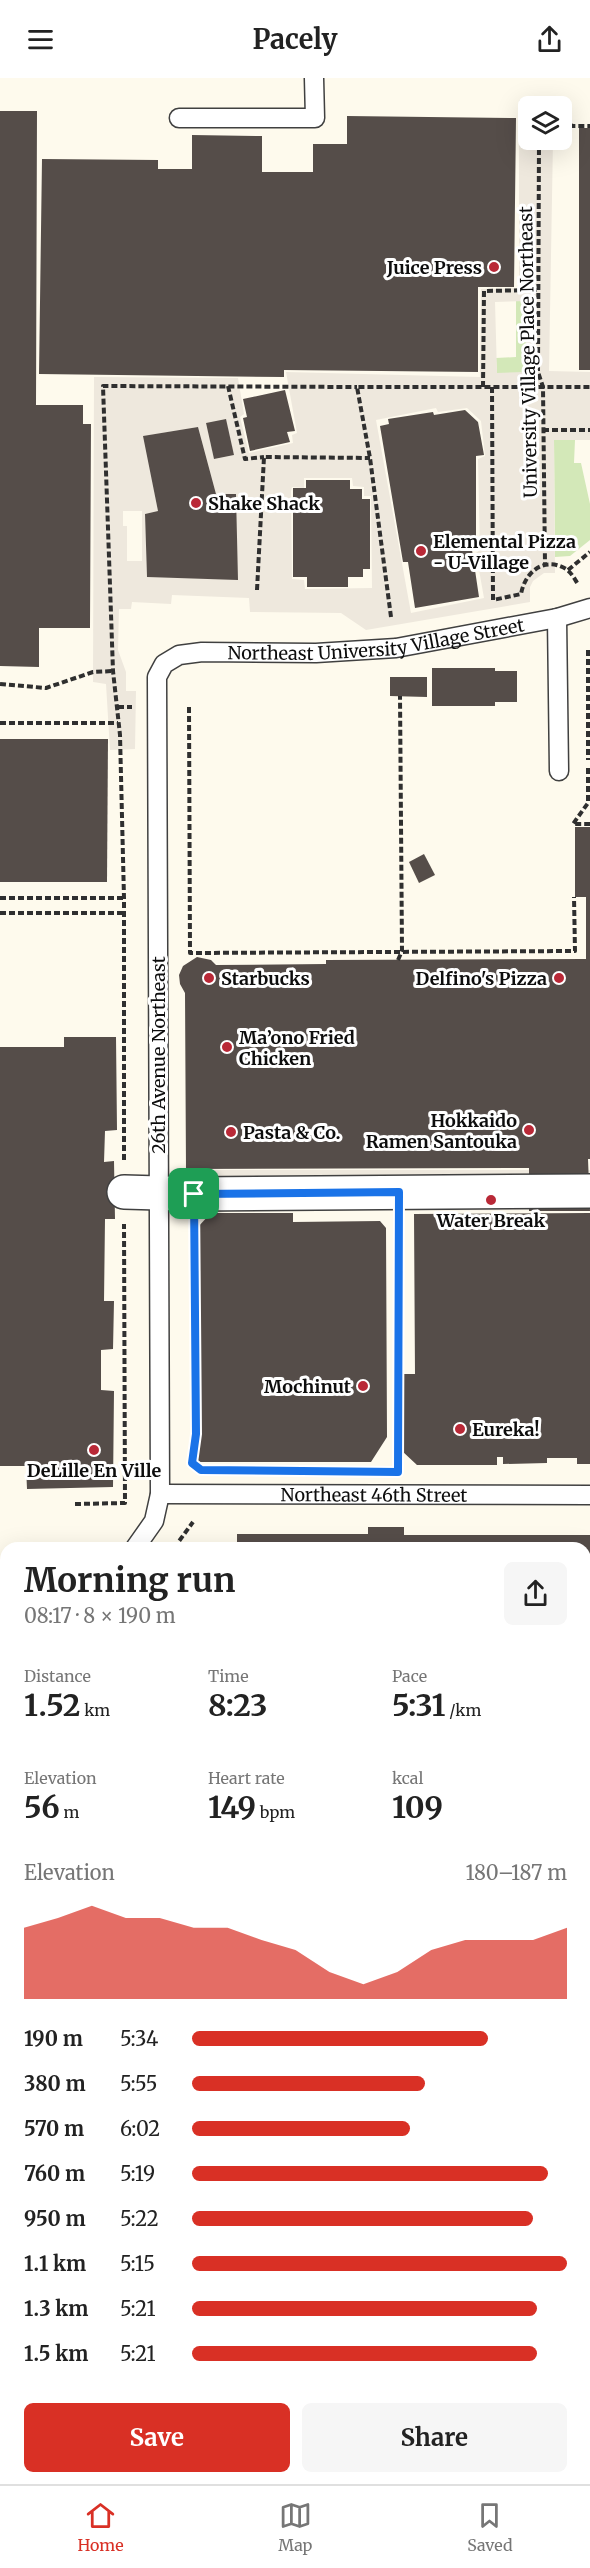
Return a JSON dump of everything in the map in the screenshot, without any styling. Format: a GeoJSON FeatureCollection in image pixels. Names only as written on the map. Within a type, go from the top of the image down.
{"type":"FeatureCollection","features":[{"type":"Feature","properties":{"kind":"street"},"geometry":{"type":"LineString","coordinates":[[124,1192],[194,1194],[590,1191]]}},
{"type":"Feature","properties":{"kind":"lane"},"geometry":{"type":"LineString","coordinates":[[179,118],[315,118],[314,78]]}},
{"type":"Feature","properties":{"kind":"lane","name":"Northeast University Village Street"},"geometry":{"type":"LineString","coordinates":[[164,664],[179,655],[201,652],[316,653],[396,648],[557,618],[589,608]]}},
{"type":"Feature","properties":{"kind":"lane"},"geometry":{"type":"LineString","coordinates":[[557,618],[559,771]]}},
{"type":"Feature","properties":{"kind":"lane","name":"26th Avenue Northeast"},"geometry":{"type":"LineString","coordinates":[[139,1542],[154,1521],[160,1494],[158,677],[164,664]]}},
{"type":"Feature","properties":{"kind":"lane","name":"Northeast 46th Street"},"geometry":{"type":"LineString","coordinates":[[160,1494],[590,1495]]}},
{"type":"Feature","properties":{"kind":"path"},"geometry":{"type":"LineString","coordinates":[[572,126],[590,126]]}},
{"type":"Feature","properties":{"kind":"path","name":"University Village Place Northeast"},"geometry":{"type":"LineString","coordinates":[[539,150],[538,372],[543,387],[545,564]]}},
{"type":"Feature","properties":{"kind":"path"},"geometry":{"type":"LineString","coordinates":[[483,387],[484,291],[537,290]]}},
{"type":"Feature","properties":{"kind":"path"},"geometry":{"type":"LineString","coordinates":[[75,1504],[125,1503],[124,898],[118,707],[113,671],[103,386],[590,387]]}},
{"type":"Feature","properties":{"kind":"path"},"geometry":{"type":"LineString","coordinates":[[228,386],[245,459],[264,457],[370,458]]}},
{"type":"Feature","properties":{"kind":"path"},"geometry":{"type":"LineString","coordinates":[[357,387],[370,458],[391,617]]}},
{"type":"Feature","properties":{"kind":"path"},"geometry":{"type":"LineString","coordinates":[[492,387],[493,600],[521,594],[528,574],[545,564],[555,564],[568,570],[578,584],[587,583],[589,608]]}},
{"type":"Feature","properties":{"kind":"path"},"geometry":{"type":"LineString","coordinates":[[543,430],[590,430]]}},
{"type":"Feature","properties":{"kind":"path"},"geometry":{"type":"LineString","coordinates":[[257,590],[264,457]]}},
{"type":"Feature","properties":{"kind":"path"},"geometry":{"type":"LineString","coordinates":[[568,570],[590,552]]}},
{"type":"Feature","properties":{"kind":"path"},"geometry":{"type":"LineString","coordinates":[[0,684],[46,688],[93,672],[113,671]]}},
{"type":"Feature","properties":{"kind":"path"},"geometry":{"type":"LineString","coordinates":[[398,960],[402,951],[400,696]]}},
{"type":"Feature","properties":{"kind":"path"},"geometry":{"type":"LineString","coordinates":[[118,707],[136,707]]}},
{"type":"Feature","properties":{"kind":"path"},"geometry":{"type":"LineString","coordinates":[[189,707],[190,960]]}},
{"type":"Feature","properties":{"kind":"path"},"geometry":{"type":"LineString","coordinates":[[0,723],[118,723]]}},
{"type":"Feature","properties":{"kind":"path"},"geometry":{"type":"LineString","coordinates":[[190,953],[575,951],[574,897]]}},
{"type":"Feature","properties":{"kind":"path"},"geometry":{"type":"LineString","coordinates":[[0,898],[124,898]]}},
{"type":"Feature","properties":{"kind":"path"},"geometry":{"type":"LineString","coordinates":[[0,913],[124,913]]}},
{"type":"Feature","properties":{"kind":"path"},"geometry":{"type":"LineString","coordinates":[[398,1472],[399,1192]]}},
{"type":"Feature","properties":{"kind":"path"},"geometry":{"type":"LineString","coordinates":[[194,1194],[196,1434],[192,1463],[201,1470]]}},
{"type":"Feature","properties":{"kind":"green space"},"geometry":{"type":"Polygon","coordinates":[[[516,301],[526,301],[526,373],[497,373],[496,358],[516,357],[516,301]]]}},
{"type":"Feature","properties":{"kind":"green space"},"geometry":{"type":"Polygon","coordinates":[[[554,440],[575,440],[574,463],[581,463],[590,504],[590,540],[570,556],[555,557],[554,440]]]}},
{"type":"Feature","properties":{"kind":"shaded area"},"geometry":{"type":"Polygon","coordinates":[[[519,150],[553,150],[549,371],[590,372],[590,440],[554,440],[555,573],[544,573],[533,581],[530,587],[530,602],[366,630],[341,613],[250,612],[249,598],[172,595],[171,604],[132,602],[131,609],[119,609],[118,650],[126,672],[126,691],[136,691],[135,749],[110,750],[106,684],[93,682],[94,377],[238,378],[244,414],[240,417],[249,453],[293,443],[292,435],[297,433],[286,372],[480,377],[481,289],[519,288],[519,150]],[[526,301],[495,302],[497,373],[526,372],[526,301]],[[436,408],[376,420],[411,613],[484,598],[476,553],[480,550],[478,459],[485,456],[481,421],[467,408],[438,412],[436,408]],[[225,419],[206,424],[214,459],[234,455],[225,419]],[[198,427],[144,436],[158,511],[145,514],[147,577],[237,579],[236,494],[216,494],[198,427]],[[304,478],[304,488],[292,487],[291,491],[292,579],[304,580],[305,589],[372,588],[371,496],[364,496],[364,487],[353,486],[352,478],[304,478]],[[123,511],[123,526],[127,526],[127,561],[142,561],[142,511],[123,511]]]}},
{"type":"Feature","properties":{"kind":"shaded area"},"geometry":{"type":"Polygon","coordinates":[[[179,1170],[590,1170],[590,1210],[179,1211],[179,1170]]]}},
{"type":"Feature","properties":{"kind":"building"},"geometry":{"type":"Polygon","coordinates":[[[0,111],[37,111],[36,405],[83,405],[83,424],[91,424],[90,628],[39,628],[39,667],[0,666],[0,111]]]}},
{"type":"Feature","properties":{"kind":"building"},"geometry":{"type":"Polygon","coordinates":[[[347,116],[516,118],[514,287],[478,287],[478,372],[284,370],[284,377],[39,374],[42,159],[158,160],[158,169],[192,169],[192,135],[262,136],[262,172],[313,172],[313,144],[347,144],[347,116]]]}},
{"type":"Feature","properties":{"kind":"building"},"geometry":{"type":"Polygon","coordinates":[[[579,128],[590,128],[590,370],[579,370],[579,128]]]}},
{"type":"Feature","properties":{"kind":"building"},"geometry":{"type":"Polygon","coordinates":[[[285,390],[295,431],[287,432],[290,442],[250,451],[243,418],[247,417],[243,399],[285,390]]]}},
{"type":"Feature","properties":{"kind":"building"},"geometry":{"type":"Polygon","coordinates":[[[465,410],[478,422],[484,455],[476,456],[476,550],[472,550],[479,597],[415,608],[408,562],[403,562],[380,426],[389,424],[388,419],[465,410]]]}},
{"type":"Feature","properties":{"kind":"building"},"geometry":{"type":"Polygon","coordinates":[[[226,419],[234,455],[214,459],[206,423],[226,419]]]}},
{"type":"Feature","properties":{"kind":"building","name":"Shake Shack"},"geometry":{"type":"Polygon","coordinates":[[[198,427],[216,494],[236,494],[238,580],[147,577],[145,514],[158,511],[143,436],[198,427]]]}},
{"type":"Feature","properties":{"kind":"building"},"geometry":{"type":"Polygon","coordinates":[[[306,480],[350,480],[350,489],[362,489],[362,499],[370,499],[370,569],[363,569],[363,577],[348,577],[348,587],[307,587],[307,577],[293,577],[293,488],[306,488],[306,480]]]}},
{"type":"Feature","properties":{"kind":"building"},"geometry":{"type":"Polygon","coordinates":[[[432,668],[495,668],[495,671],[517,671],[517,702],[495,702],[495,706],[432,706],[432,668]]]}},
{"type":"Feature","properties":{"kind":"building"},"geometry":{"type":"Polygon","coordinates":[[[390,677],[427,677],[427,697],[390,696],[390,677]]]}},
{"type":"Feature","properties":{"kind":"building"},"geometry":{"type":"Polygon","coordinates":[[[0,739],[108,739],[107,882],[0,882],[0,739]]]}},
{"type":"Feature","properties":{"kind":"building"},"geometry":{"type":"Polygon","coordinates":[[[575,827],[590,827],[590,1159],[588,1159],[590,1211],[529,1211],[529,1168],[186,1169],[185,993],[180,984],[179,975],[183,966],[197,957],[211,960],[216,965],[326,964],[326,960],[586,959],[586,897],[575,897],[575,827]]]}},
{"type":"Feature","properties":{"kind":"building"},"geometry":{"type":"Polygon","coordinates":[[[424,854],[435,875],[419,883],[409,862],[424,854]]]}},
{"type":"Feature","properties":{"kind":"building"},"geometry":{"type":"Polygon","coordinates":[[[64,1037],[116,1037],[117,1130],[105,1131],[104,1162],[114,1161],[115,1219],[105,1219],[104,1301],[114,1301],[113,1349],[101,1350],[101,1390],[114,1391],[113,1487],[27,1489],[26,1466],[0,1466],[0,1047],[64,1047],[64,1037]]]}},
{"type":"Feature","properties":{"kind":"building"},"geometry":{"type":"Polygon","coordinates":[[[211,1213],[293,1213],[293,1222],[380,1221],[386,1228],[387,1437],[371,1462],[197,1462],[196,1229],[211,1213]]]}},
{"type":"Feature","properties":{"kind":"building"},"geometry":{"type":"Polygon","coordinates":[[[590,1213],[590,1464],[577,1464],[577,1458],[547,1458],[547,1463],[503,1464],[503,1457],[497,1457],[497,1465],[417,1465],[402,1451],[400,1440],[400,1374],[415,1374],[414,1214],[590,1213]]]}},
{"type":"Feature","properties":{"kind":"building"},"geometry":{"type":"Polygon","coordinates":[[[368,1527],[404,1527],[404,1535],[590,1535],[590,1542],[237,1542],[237,1534],[368,1534],[368,1527]]]}},
{"type":"Feature","properties":{"kind":"place","name":"Juice Press"},"geometry":{"type":"Point","coordinates":[494,267]}},
{"type":"Feature","properties":{"kind":"place","name":"Shake Shack"},"geometry":{"type":"Point","coordinates":[196,503]}},
{"type":"Feature","properties":{"kind":"place","name":"Elemental Pizza - U-Village"},"geometry":{"type":"Point","coordinates":[421,551]}},
{"type":"Feature","properties":{"kind":"place","name":"Starbucks"},"geometry":{"type":"Point","coordinates":[209,978]}},
{"type":"Feature","properties":{"kind":"place","name":"Delfino's Pizza"},"geometry":{"type":"Point","coordinates":[559,978]}},
{"type":"Feature","properties":{"kind":"place","name":"Ma’ono Fried Chicken"},"geometry":{"type":"Point","coordinates":[227,1047]}},
{"type":"Feature","properties":{"kind":"place","name":"Hokkaido Ramen Santouka"},"geometry":{"type":"Point","coordinates":[529,1130]}},
{"type":"Feature","properties":{"kind":"place","name":"Pasta & Co."},"geometry":{"type":"Point","coordinates":[231,1132]}},
{"type":"Feature","properties":{"kind":"place","name":"Water Break"},"geometry":{"type":"Point","coordinates":[491,1200]}},
{"type":"Feature","properties":{"kind":"place","name":"Mochinut"},"geometry":{"type":"Point","coordinates":[363,1386]}},
{"type":"Feature","properties":{"kind":"place","name":"Eureka!"},"geometry":{"type":"Point","coordinates":[460,1429]}},
{"type":"Feature","properties":{"kind":"place","name":"DeLille En Ville"},"geometry":{"type":"Point","coordinates":[94,1450]}},
{"type":"Feature","properties":{"kind":"route"},"geometry":{"type":"LineString","coordinates":[[399,1192],[398,1472],[201,1470],[192,1463],[196,1434],[194,1194],[399,1192]]}}]}
